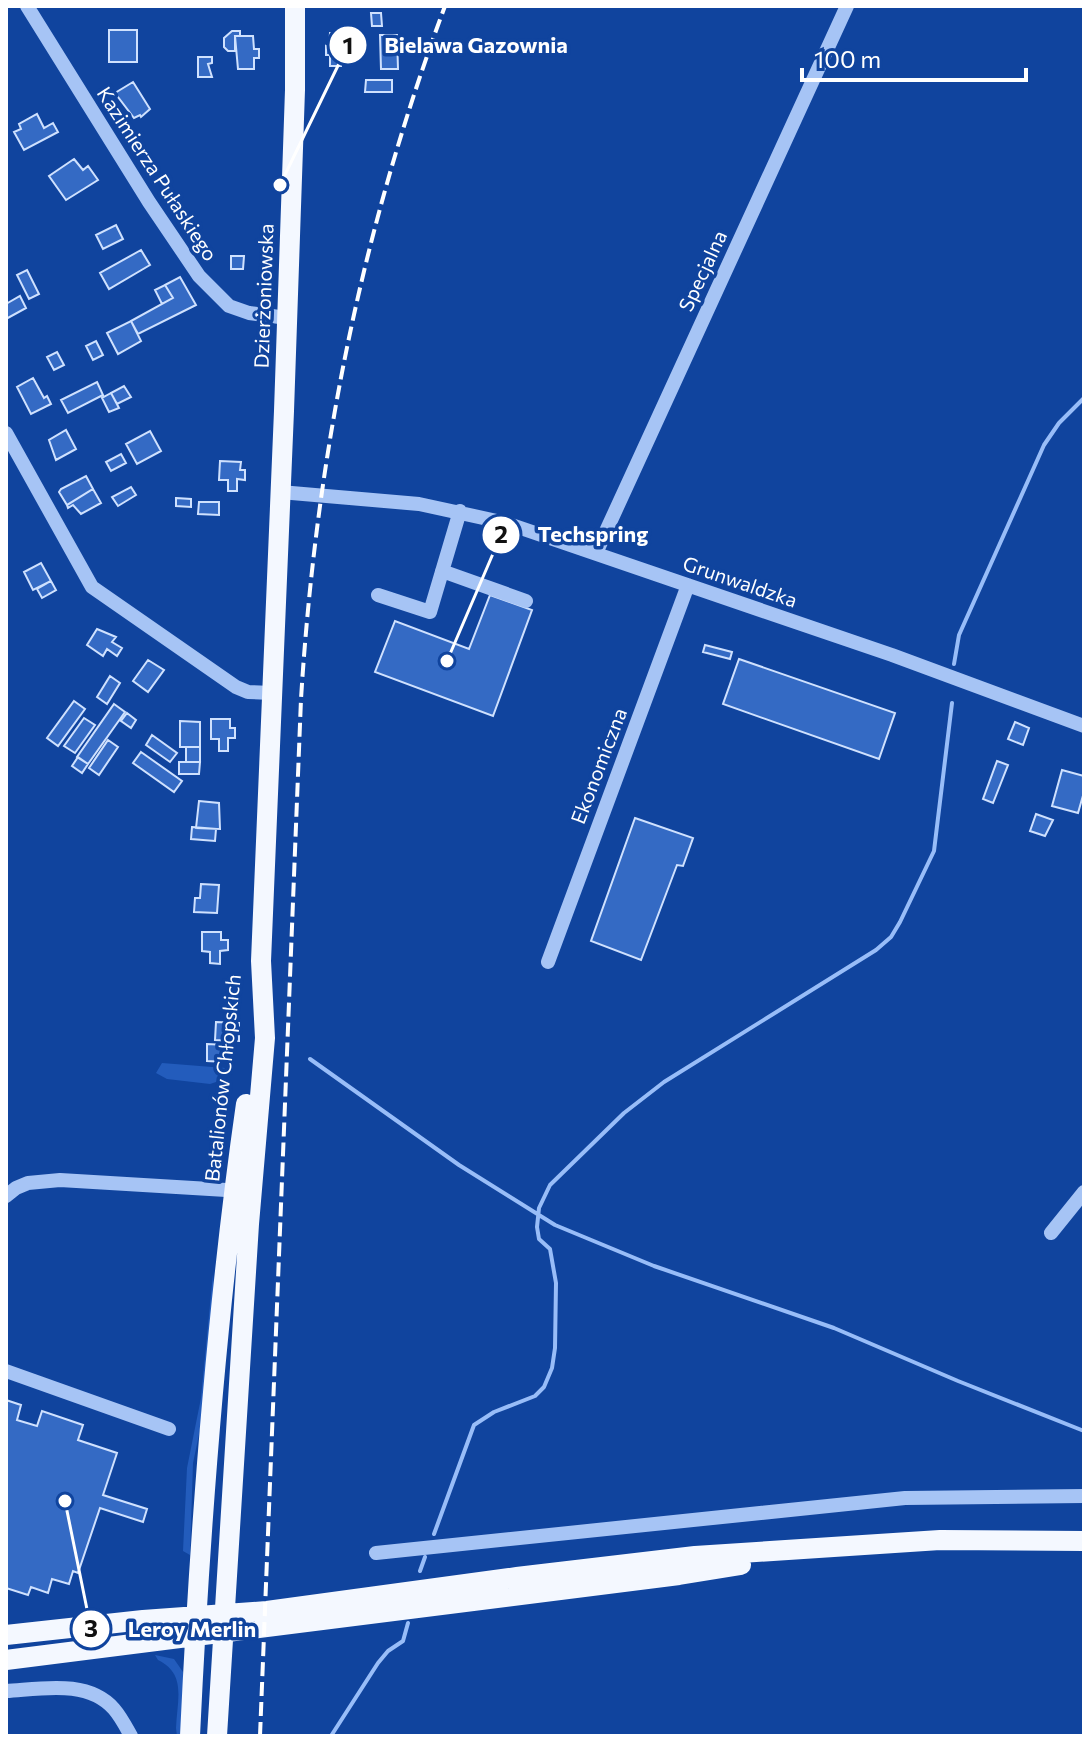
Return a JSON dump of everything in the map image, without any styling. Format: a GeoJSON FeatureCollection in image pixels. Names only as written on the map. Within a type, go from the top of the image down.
{"type":"FeatureCollection","features":[{"type":"Feature","properties":{"kind":"main road","name":"Dzierżoniowska"},"geometry":{"type":"LineString","coordinates":[[272,693],[287,318],[295,6]]}},
{"type":"Feature","properties":{"kind":"main road","name":"Batalionów Chłopskich"},"geometry":{"type":"LineString","coordinates":[[217,1736],[225,1623],[243,1191],[254,998],[261,961],[272,693]]}},
{"type":"Feature","properties":{"kind":"main road","name":"Batalionów Chłopskich"},"geometry":{"type":"LineString","coordinates":[[190,1736],[220,1307],[243,1191]]}},
{"type":"Feature","properties":{"kind":"main road"},"geometry":{"type":"LineString","coordinates":[[6,1635],[225,1623],[266,1629],[679,1575],[839,1548],[940,1540],[1084,1541]]}},
{"type":"Feature","properties":{"kind":"main road"},"geometry":{"type":"LineString","coordinates":[[6,1660],[196,1625]]}},
{"type":"Feature","properties":{"kind":"street","name":"Kazimierza Pułaskiego"},"geometry":{"type":"LineString","coordinates":[[27,6],[132,176],[199,276],[229,306],[249,313],[287,318]]}},
{"type":"Feature","properties":{"kind":"street","name":"Specjalna"},"geometry":{"type":"LineString","coordinates":[[596,553],[847,6]]}},
{"type":"Feature","properties":{"kind":"street"},"geometry":{"type":"LineString","coordinates":[[6,433],[92,587],[236,687],[250,692],[272,693]]}},
{"type":"Feature","properties":{"kind":"street","name":"Grunwaldzka"},"geometry":{"type":"LineString","coordinates":[[280,492],[419,504],[506,523],[892,655],[1084,726]]}},
{"type":"Feature","properties":{"kind":"street"},"geometry":{"type":"LineString","coordinates":[[378,595],[430,612],[460,511]]}},
{"type":"Feature","properties":{"kind":"street"},"geometry":{"type":"LineString","coordinates":[[442,571],[526,601]]}},
{"type":"Feature","properties":{"kind":"street","name":"Ekonomiczna"},"geometry":{"type":"LineString","coordinates":[[548,962],[688,585]]}},
{"type":"Feature","properties":{"kind":"street"},"geometry":{"type":"LineString","coordinates":[[6,1196],[28,1183],[60,1180],[243,1191]]}},
{"type":"Feature","properties":{"kind":"street"},"geometry":{"type":"LineString","coordinates":[[1051,1233],[1084,1192]]}},
{"type":"Feature","properties":{"kind":"street"},"geometry":{"type":"LineString","coordinates":[[6,1371],[169,1429]]}},
{"type":"Feature","properties":{"kind":"street"},"geometry":{"type":"LineString","coordinates":[[376,1553],[905,1498],[1084,1496]]}},
{"type":"Feature","properties":{"kind":"street"},"geometry":{"type":"LineString","coordinates":[[6,1691],[65,1688],[91,1693],[113,1707],[131,1736]]}},
{"type":"Feature","properties":{"kind":"shaded area"},"geometry":{"type":"Polygon","coordinates":[[[162,1063],[225,1068],[216,1082],[210,1084],[167,1079],[156,1073],[162,1063]]]}},
{"type":"Feature","properties":{"kind":"shaded area"},"geometry":{"type":"Polygon","coordinates":[[[213,1274],[215,1307],[202,1420],[193,1463],[190,1555],[183,1551],[187,1468],[201,1398],[213,1274]]]}},
{"type":"Feature","properties":{"kind":"shaded area"},"geometry":{"type":"Polygon","coordinates":[[[155,1655],[174,1659],[183,1672],[183,1736],[177,1736],[176,1728],[177,1680],[155,1655]]]}},
{"type":"Feature","properties":{"kind":"building"},"geometry":{"type":"Polygon","coordinates":[[[371,13],[381,13],[382,26],[372,26],[371,13]]]}},
{"type":"Feature","properties":{"kind":"building"},"geometry":{"type":"Polygon","coordinates":[[[109,30],[137,30],[137,62],[109,62],[109,30]]]}},
{"type":"Feature","properties":{"kind":"building"},"geometry":{"type":"Polygon","coordinates":[[[232,31],[240,31],[240,36],[235,36],[235,51],[228,51],[224,47],[224,38],[232,31]]]}},
{"type":"Feature","properties":{"kind":"building"},"geometry":{"type":"Polygon","coordinates":[[[330,33],[351,33],[351,55],[341,55],[341,66],[330,66],[330,55],[326,55],[330,33]]]}},
{"type":"Feature","properties":{"kind":"building"},"geometry":{"type":"Polygon","coordinates":[[[380,35],[397,35],[398,69],[381,69],[380,35]]]}},
{"type":"Feature","properties":{"kind":"building"},"geometry":{"type":"Polygon","coordinates":[[[235,36],[253,36],[254,49],[259,49],[259,58],[254,58],[254,69],[238,69],[235,36]]]}},
{"type":"Feature","properties":{"kind":"building"},"geometry":{"type":"Polygon","coordinates":[[[198,57],[212,57],[212,63],[208,64],[212,77],[198,77],[198,57]]]}},
{"type":"Feature","properties":{"kind":"building"},"geometry":{"type":"Polygon","coordinates":[[[366,80],[392,80],[392,92],[365,92],[366,80]]]}},
{"type":"Feature","properties":{"kind":"building"},"geometry":{"type":"Polygon","coordinates":[[[133,82],[150,109],[141,117],[134,118],[115,93],[133,82]]]}},
{"type":"Feature","properties":{"kind":"building"},"geometry":{"type":"Polygon","coordinates":[[[37,114],[44,128],[53,123],[58,132],[24,150],[14,132],[21,129],[19,124],[37,114]]]}},
{"type":"Feature","properties":{"kind":"building"},"geometry":{"type":"Polygon","coordinates":[[[74,159],[83,170],[88,166],[98,180],[66,200],[49,176],[74,159]]]}},
{"type":"Feature","properties":{"kind":"building"},"geometry":{"type":"Polygon","coordinates":[[[116,225],[123,239],[103,249],[96,235],[116,225]]]}},
{"type":"Feature","properties":{"kind":"building"},"geometry":{"type":"Polygon","coordinates":[[[141,250],[150,265],[109,289],[100,273],[141,250]]]}},
{"type":"Feature","properties":{"kind":"building"},"geometry":{"type":"Polygon","coordinates":[[[231,256],[244,256],[243,269],[231,269],[231,256]]]}},
{"type":"Feature","properties":{"kind":"building"},"geometry":{"type":"Polygon","coordinates":[[[27,270],[39,294],[29,299],[17,275],[27,270]]]}},
{"type":"Feature","properties":{"kind":"building"},"geometry":{"type":"Polygon","coordinates":[[[180,277],[196,305],[138,334],[131,321],[173,298],[165,285],[180,277]]]}},
{"type":"Feature","properties":{"kind":"building"},"geometry":{"type":"Polygon","coordinates":[[[165,285],[173,298],[162,304],[155,290],[165,285]]]}},
{"type":"Feature","properties":{"kind":"building"},"geometry":{"type":"Polygon","coordinates":[[[20,296],[26,308],[6,319],[6,304],[20,296]]]}},
{"type":"Feature","properties":{"kind":"building"},"geometry":{"type":"Polygon","coordinates":[[[131,321],[141,341],[118,354],[107,333],[131,321]]]}},
{"type":"Feature","properties":{"kind":"building"},"geometry":{"type":"Polygon","coordinates":[[[96,341],[103,355],[93,360],[86,346],[96,341]]]}},
{"type":"Feature","properties":{"kind":"building"},"geometry":{"type":"Polygon","coordinates":[[[57,352],[64,365],[54,370],[47,357],[57,352]]]}},
{"type":"Feature","properties":{"kind":"building"},"geometry":{"type":"Polygon","coordinates":[[[33,378],[51,404],[31,414],[17,387],[33,378]]]}},
{"type":"Feature","properties":{"kind":"building"},"geometry":{"type":"Polygon","coordinates":[[[97,382],[103,395],[68,413],[61,400],[97,382]]]}},
{"type":"Feature","properties":{"kind":"building"},"geometry":{"type":"Polygon","coordinates":[[[124,386],[131,397],[117,404],[111,393],[124,386]]]}},
{"type":"Feature","properties":{"kind":"building"},"geometry":{"type":"Polygon","coordinates":[[[111,393],[119,408],[109,412],[102,398],[111,393]]]}},
{"type":"Feature","properties":{"kind":"building"},"geometry":{"type":"Polygon","coordinates":[[[66,430],[76,449],[56,460],[49,440],[66,430]]]}},
{"type":"Feature","properties":{"kind":"building"},"geometry":{"type":"Polygon","coordinates":[[[150,431],[161,451],[137,464],[126,444],[150,431]]]}},
{"type":"Feature","properties":{"kind":"building"},"geometry":{"type":"Polygon","coordinates":[[[121,454],[126,463],[111,471],[106,462],[121,454]]]}},
{"type":"Feature","properties":{"kind":"building"},"geometry":{"type":"Polygon","coordinates":[[[220,461],[241,462],[240,470],[245,470],[245,480],[237,479],[237,491],[228,491],[228,480],[219,480],[220,461]]]}},
{"type":"Feature","properties":{"kind":"building"},"geometry":{"type":"Polygon","coordinates":[[[86,476],[93,489],[67,505],[59,492],[86,476]]]}},
{"type":"Feature","properties":{"kind":"building"},"geometry":{"type":"Polygon","coordinates":[[[131,487],[136,495],[118,506],[112,497],[131,487]]]}},
{"type":"Feature","properties":{"kind":"building"},"geometry":{"type":"Polygon","coordinates":[[[93,489],[101,503],[81,514],[73,505],[68,508],[67,505],[93,489]]]}},
{"type":"Feature","properties":{"kind":"building"},"geometry":{"type":"Polygon","coordinates":[[[176,498],[191,499],[191,507],[176,506],[176,498]]]}},
{"type":"Feature","properties":{"kind":"building"},"geometry":{"type":"Polygon","coordinates":[[[199,502],[219,502],[219,515],[198,514],[199,502]]]}},
{"type":"Feature","properties":{"kind":"building"},"geometry":{"type":"Polygon","coordinates":[[[41,563],[51,581],[33,590],[24,572],[41,563]]]}},
{"type":"Feature","properties":{"kind":"building"},"geometry":{"type":"Polygon","coordinates":[[[51,581],[56,590],[42,598],[37,589],[51,581]]]}},
{"type":"Feature","properties":{"kind":"building"},"geometry":{"type":"Polygon","coordinates":[[[490,595],[532,610],[493,716],[375,672],[395,621],[469,649],[490,595]]]}},
{"type":"Feature","properties":{"kind":"building"},"geometry":{"type":"Polygon","coordinates":[[[97,629],[116,637],[112,642],[122,648],[117,656],[107,649],[103,656],[87,645],[97,629]]]}},
{"type":"Feature","properties":{"kind":"building"},"geometry":{"type":"Polygon","coordinates":[[[705,645],[732,652],[730,659],[703,652],[705,645]]]}},
{"type":"Feature","properties":{"kind":"building"},"geometry":{"type":"Polygon","coordinates":[[[739,659],[895,713],[879,759],[723,704],[739,659]]]}},
{"type":"Feature","properties":{"kind":"building"},"geometry":{"type":"Polygon","coordinates":[[[148,660],[164,670],[148,692],[133,681],[148,660]]]}},
{"type":"Feature","properties":{"kind":"building"},"geometry":{"type":"Polygon","coordinates":[[[110,676],[120,683],[107,704],[97,697],[110,676]]]}},
{"type":"Feature","properties":{"kind":"building"},"geometry":{"type":"Polygon","coordinates":[[[74,701],[85,709],[58,746],[47,738],[74,701]]]}},
{"type":"Feature","properties":{"kind":"building"},"geometry":{"type":"Polygon","coordinates":[[[114,704],[125,712],[88,764],[77,757],[114,704]]]}},
{"type":"Feature","properties":{"kind":"building"},"geometry":{"type":"Polygon","coordinates":[[[127,713],[136,720],[131,728],[121,721],[127,713]]]}},
{"type":"Feature","properties":{"kind":"building"},"geometry":{"type":"Polygon","coordinates":[[[84,718],[95,725],[75,753],[64,746],[84,718]]]}},
{"type":"Feature","properties":{"kind":"building"},"geometry":{"type":"Polygon","coordinates":[[[211,719],[230,719],[230,728],[235,728],[235,738],[228,738],[228,751],[219,751],[219,739],[211,739],[211,719]]]}},
{"type":"Feature","properties":{"kind":"building"},"geometry":{"type":"Polygon","coordinates":[[[180,721],[200,722],[200,747],[180,747],[180,721]]]}},
{"type":"Feature","properties":{"kind":"building"},"geometry":{"type":"Polygon","coordinates":[[[1015,722],[1029,728],[1023,745],[1008,739],[1015,722]]]}},
{"type":"Feature","properties":{"kind":"building"},"geometry":{"type":"Polygon","coordinates":[[[152,735],[177,753],[170,762],[146,745],[152,735]]]}},
{"type":"Feature","properties":{"kind":"building"},"geometry":{"type":"Polygon","coordinates":[[[108,740],[118,747],[99,775],[89,768],[108,740]]]}},
{"type":"Feature","properties":{"kind":"building"},"geometry":{"type":"Polygon","coordinates":[[[186,747],[200,747],[200,762],[186,762],[186,747]]]}},
{"type":"Feature","properties":{"kind":"building"},"geometry":{"type":"Polygon","coordinates":[[[141,752],[182,781],[174,792],[133,763],[141,752]]]}},
{"type":"Feature","properties":{"kind":"building"},"geometry":{"type":"Polygon","coordinates":[[[78,757],[88,764],[82,773],[72,766],[78,757]]]}},
{"type":"Feature","properties":{"kind":"building"},"geometry":{"type":"Polygon","coordinates":[[[997,761],[1008,765],[993,803],[983,799],[997,761]]]}},
{"type":"Feature","properties":{"kind":"building"},"geometry":{"type":"Polygon","coordinates":[[[179,762],[200,762],[199,774],[179,774],[179,762]]]}},
{"type":"Feature","properties":{"kind":"building"},"geometry":{"type":"Polygon","coordinates":[[[1062,770],[1084,776],[1084,792],[1078,813],[1052,806],[1062,770]]]}},
{"type":"Feature","properties":{"kind":"building"},"geometry":{"type":"Polygon","coordinates":[[[199,801],[219,803],[220,829],[196,828],[199,801]]]}},
{"type":"Feature","properties":{"kind":"building"},"geometry":{"type":"Polygon","coordinates":[[[1036,814],[1053,820],[1045,836],[1030,831],[1036,814]]]}},
{"type":"Feature","properties":{"kind":"building"},"geometry":{"type":"Polygon","coordinates":[[[635,818],[693,838],[683,866],[677,865],[641,960],[591,941],[635,818]]]}},
{"type":"Feature","properties":{"kind":"building"},"geometry":{"type":"Polygon","coordinates":[[[192,827],[216,829],[215,841],[191,839],[192,827]]]}},
{"type":"Feature","properties":{"kind":"building"},"geometry":{"type":"Polygon","coordinates":[[[201,884],[219,885],[217,913],[194,912],[195,898],[200,898],[201,884]]]}},
{"type":"Feature","properties":{"kind":"building"},"geometry":{"type":"Polygon","coordinates":[[[202,932],[221,932],[221,940],[228,940],[228,950],[220,951],[220,964],[210,963],[210,952],[202,951],[202,932]]]}},
{"type":"Feature","properties":{"kind":"building"},"geometry":{"type":"Polygon","coordinates":[[[216,1022],[239,1023],[239,1041],[215,1040],[216,1022]]]}},
{"type":"Feature","properties":{"kind":"building"},"geometry":{"type":"Polygon","coordinates":[[[207,1044],[226,1045],[225,1062],[207,1061],[207,1044]]]}},
{"type":"Feature","properties":{"kind":"building"},"geometry":{"type":"Polygon","coordinates":[[[6,1400],[21,1405],[17,1420],[37,1426],[42,1411],[83,1425],[78,1440],[117,1453],[103,1495],[147,1509],[143,1522],[100,1508],[78,1573],[73,1571],[69,1584],[52,1579],[48,1593],[31,1587],[28,1595],[6,1588],[6,1400]]]}},
{"type":"Feature","properties":{"kind":"waterway"},"geometry":{"type":"LineString","coordinates":[[954,664],[959,635],[1044,445],[1059,423],[1084,398]]}},
{"type":"Feature","properties":{"kind":"waterway"},"geometry":{"type":"LineString","coordinates":[[434,1534],[474,1425],[494,1412],[535,1396],[544,1387],[552,1368],[556,1283],[550,1249],[539,1239],[537,1227],[539,1208],[550,1185],[624,1113],[664,1082],[876,950],[891,937],[934,851],[952,703]]}},
{"type":"Feature","properties":{"kind":"waterway"},"geometry":{"type":"LineString","coordinates":[[310,1059],[459,1165],[555,1225],[654,1266],[834,1328],[1084,1431]]}},
{"type":"Feature","properties":{"kind":"waterway"},"geometry":{"type":"LineString","coordinates":[[420,1571],[425,1557]]}},
{"type":"Feature","properties":{"kind":"waterway"},"geometry":{"type":"LineString","coordinates":[[331,1736],[378,1663],[388,1651],[403,1641],[408,1623]]}},
{"type":"Feature","properties":{"kind":"railway"},"geometry":{"type":"LineString","coordinates":[[260,1736],[301,699],[308,609],[331,433],[366,261],[415,91],[445,6]]}},
{"type":"Feature","properties":{"kind":"place","name":"Bielawa Gazownia"},"geometry":{"type":"Point","coordinates":[280,185]}},
{"type":"Feature","properties":{"kind":"place","name":"Techspring"},"geometry":{"type":"Point","coordinates":[447,661]}},
{"type":"Feature","properties":{"kind":"place","name":"Leroy Merlin"},"geometry":{"type":"Point","coordinates":[65,1501]}}]}
